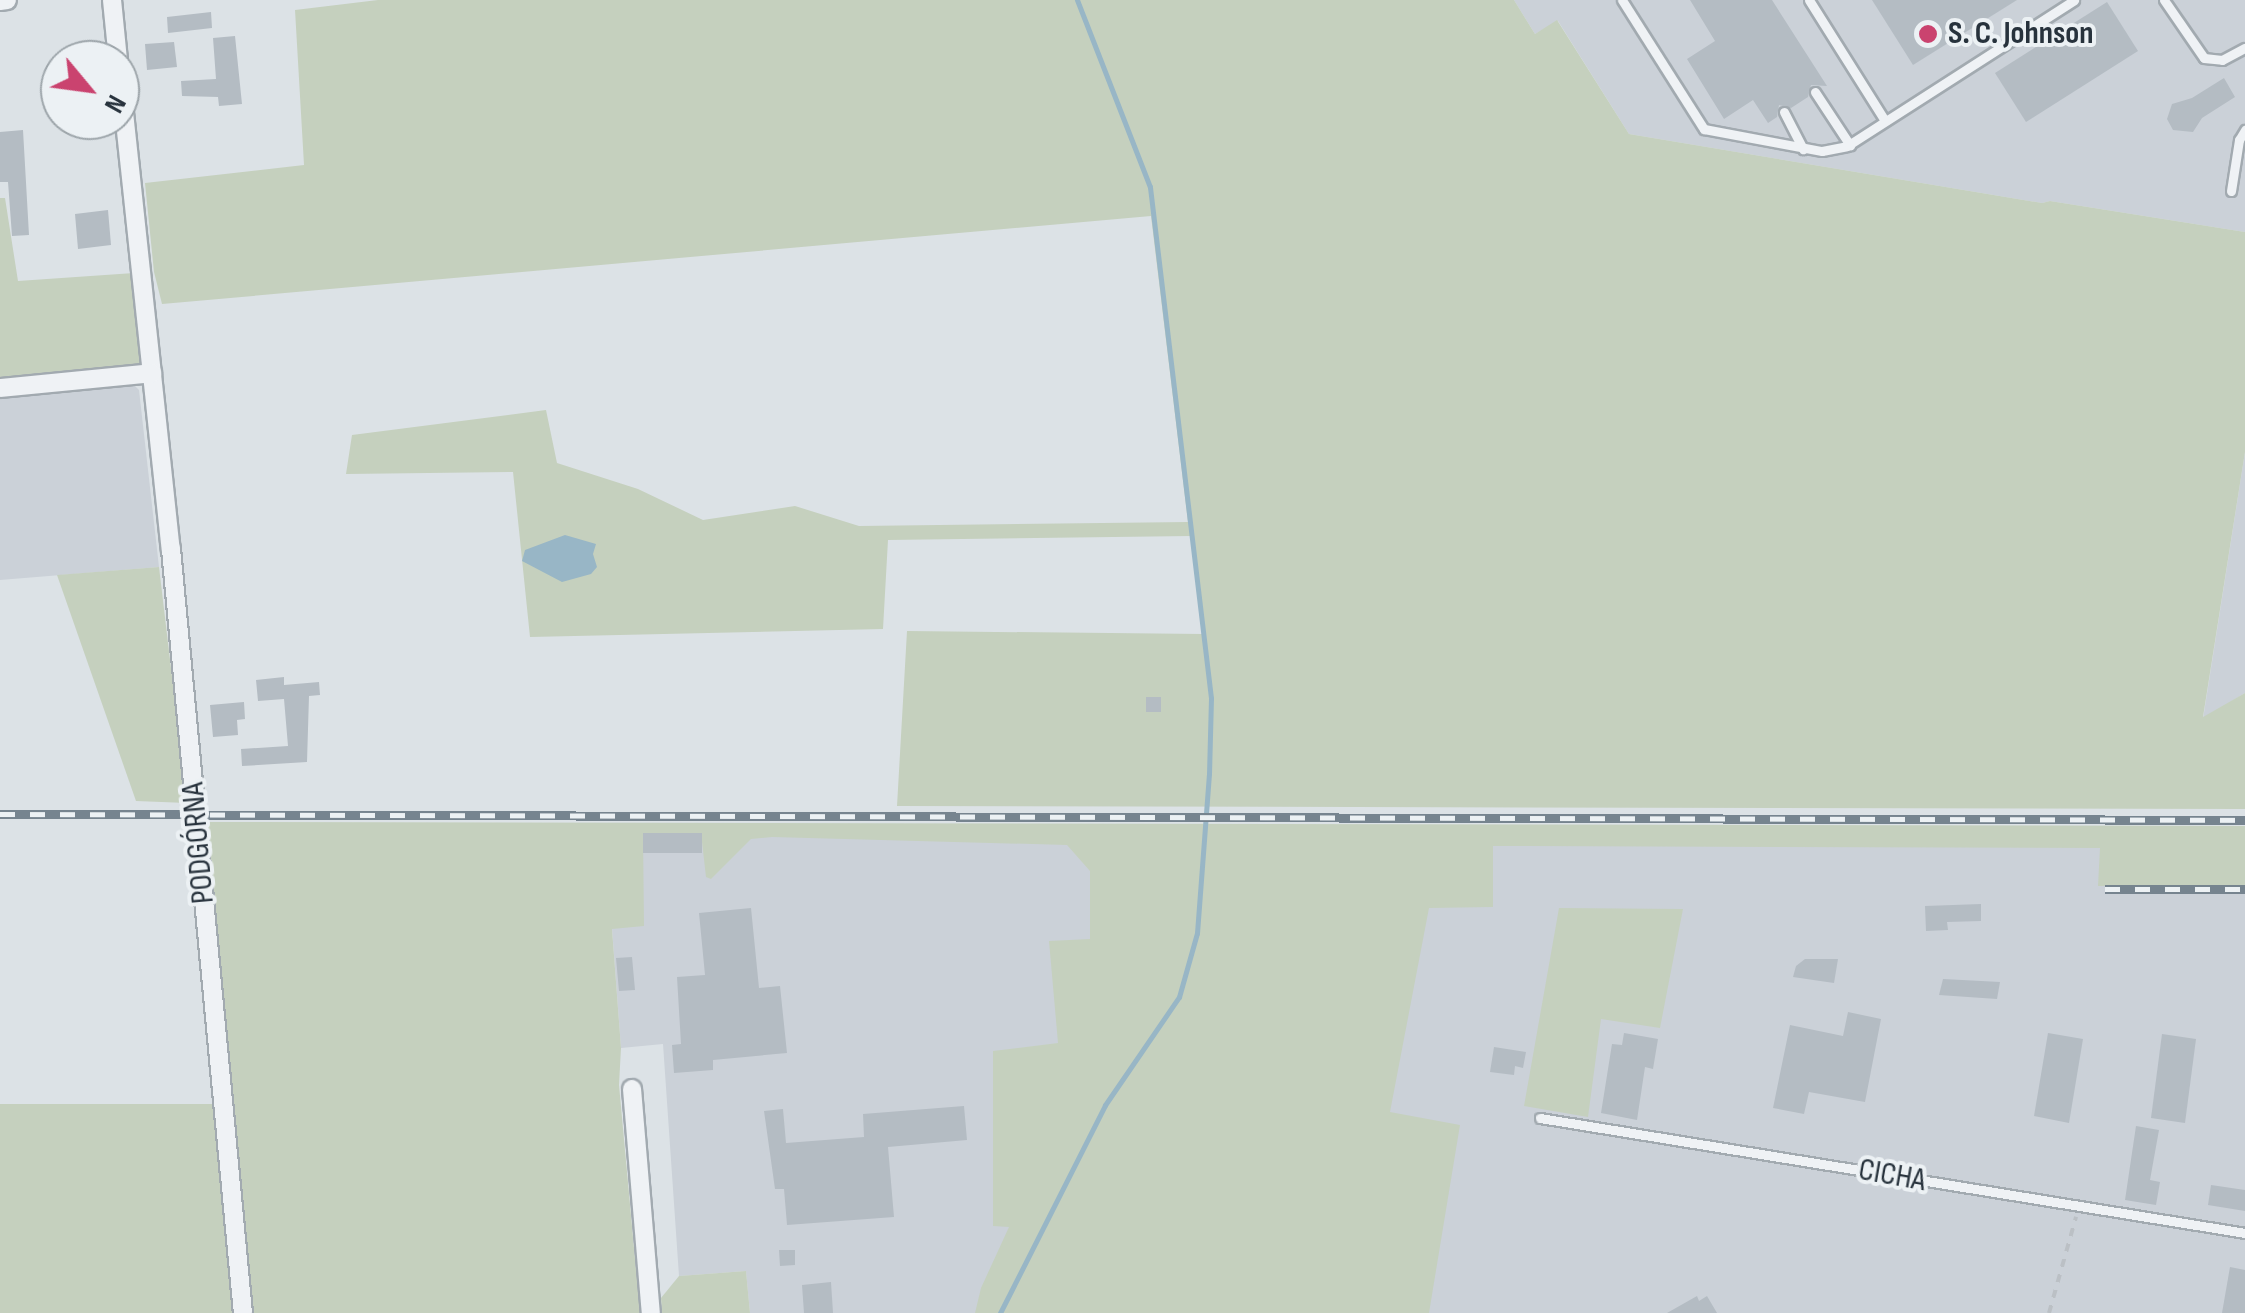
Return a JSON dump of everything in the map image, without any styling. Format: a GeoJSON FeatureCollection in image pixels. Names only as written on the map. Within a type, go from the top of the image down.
{"type":"FeatureCollection","features":[{"type":"Feature","properties":{"kind":"street"},"geometry":{"type":"LineString","coordinates":[[112,0],[116,40]]}},
{"type":"Feature","properties":{"kind":"street","name":"PODGÓRNA"},"geometry":{"type":"LineString","coordinates":[[127,140],[243,1313]]}},
{"type":"Feature","properties":{"kind":"street"},"geometry":{"type":"LineString","coordinates":[[0,388],[152,373]]}},
{"type":"Feature","properties":{"kind":"street"},"geometry":{"type":"LineString","coordinates":[[632,1089],[651,1313]]}},
{"type":"Feature","properties":{"kind":"lane"},"geometry":{"type":"LineString","coordinates":[[1622,0],[1702,128],[1825,151],[1850,144],[2074,0]]}},
{"type":"Feature","properties":{"kind":"lane"},"geometry":{"type":"LineString","coordinates":[[1808,0],[1884,119]]}},
{"type":"Feature","properties":{"kind":"lane"},"geometry":{"type":"LineString","coordinates":[[2164,0],[2204,58],[2222,60],[2245,48]]}},
{"type":"Feature","properties":{"kind":"lane"},"geometry":{"type":"LineString","coordinates":[[1816,92],[1850,144]]}},
{"type":"Feature","properties":{"kind":"lane"},"geometry":{"type":"LineString","coordinates":[[1784,112],[1803,149]]}},
{"type":"Feature","properties":{"kind":"lane"},"geometry":{"type":"LineString","coordinates":[[2231,190],[2238,144],[2245,130]]}},
{"type":"Feature","properties":{"kind":"lane","name":"CICHA"},"geometry":{"type":"LineString","coordinates":[[1540,1118],[2245,1233]]}},
{"type":"Feature","properties":{"kind":"path"},"geometry":{"type":"LineString","coordinates":[[2050,1313],[2078,1208]]}},
{"type":"Feature","properties":{"kind":"shaded area","name":"S. C. Johnson"},"geometry":{"type":"Polygon","coordinates":[[[1514,0],[2245,0],[2245,232],[2050,201],[2042,203],[1629,134],[1558,21],[1535,34],[1514,0]]]}},
{"type":"Feature","properties":{"kind":"shaded area"},"geometry":{"type":"Polygon","coordinates":[[[132,383],[139,390],[159,567],[0,580],[0,395],[132,383]]]}},
{"type":"Feature","properties":{"kind":"shaded area"},"geometry":{"type":"Polygon","coordinates":[[[2245,452],[2245,693],[2203,719],[2245,452]]]}},
{"type":"Feature","properties":{"kind":"shaded area"},"geometry":{"type":"Polygon","coordinates":[[[628,826],[2245,826],[2245,1313],[750,1313],[746,1271],[679,1276],[663,1044],[621,1048],[612,928],[628,826]]]}},
{"type":"Feature","properties":{"kind":"green space"},"geometry":{"type":"Polygon","coordinates":[[[378,0],[1514,0],[1535,34],[1557,20],[1629,134],[2042,203],[2050,201],[2245,232],[2245,452],[2203,717],[2245,693],[2245,809],[897,806],[907,631],[1203,634],[1191,536],[888,540],[883,629],[530,637],[513,472],[346,474],[352,435],[546,410],[557,463],[638,489],[703,520],[795,506],[859,526],[1188,522],[1151,216],[162,304],[154,272],[145,183],[304,165],[295,10],[378,0]]]}},
{"type":"Feature","properties":{"kind":"green space"},"geometry":{"type":"Polygon","coordinates":[[[0,198],[5,198],[18,281],[134,273],[143,367],[0,379],[0,198]]]}},
{"type":"Feature","properties":{"kind":"green space"},"geometry":{"type":"Polygon","coordinates":[[[159,567],[187,803],[136,801],[57,575],[159,567]]]}},
{"type":"Feature","properties":{"kind":"green space"},"geometry":{"type":"Polygon","coordinates":[[[204,822],[2245,826],[2245,885],[2098,886],[2100,848],[1493,846],[1493,907],[1429,908],[1390,1112],[1460,1125],[1429,1313],[975,1313],[981,1288],[1009,1227],[993,1226],[993,1051],[1058,1043],[1049,941],[1090,939],[1090,871],[1067,845],[772,837],[751,839],[711,879],[706,877],[701,833],[643,833],[644,926],[612,929],[621,1048],[619,1085],[640,1313],[0,1313],[0,1104],[222,1104],[204,822]]]}},
{"type":"Feature","properties":{"kind":"green space"},"geometry":{"type":"Polygon","coordinates":[[[1559,908],[1683,909],[1660,1028],[1601,1019],[1588,1117],[1524,1106],[1559,908]]]}},
{"type":"Feature","properties":{"kind":"green space"},"geometry":{"type":"Polygon","coordinates":[[[746,1271],[750,1313],[662,1313],[661,1298],[679,1276],[746,1271]]]}},
{"type":"Feature","properties":{"kind":"water"},"geometry":{"type":"Polygon","coordinates":[[[565,535],[596,544],[593,554],[597,567],[591,574],[562,582],[522,561],[525,550],[565,535]]]}},
{"type":"Feature","properties":{"kind":"building"},"geometry":{"type":"Polygon","coordinates":[[[1690,0],[1772,0],[1827,86],[1811,85],[1808,97],[1791,108],[1779,105],[1777,117],[1768,123],[1753,100],[1724,119],[1687,59],[1715,41],[1690,0]]]}},
{"type":"Feature","properties":{"kind":"building","name":"S. C. Johnson"},"geometry":{"type":"Polygon","coordinates":[[[1872,0],[2017,0],[1913,65],[1872,0]]]}},
{"type":"Feature","properties":{"kind":"building"},"geometry":{"type":"Polygon","coordinates":[[[2107,2],[2138,51],[2026,122],[1995,73],[2107,2]]]}},
{"type":"Feature","properties":{"kind":"building"},"geometry":{"type":"Polygon","coordinates":[[[211,12],[212,28],[168,33],[167,17],[211,12]]]}},
{"type":"Feature","properties":{"kind":"building"},"geometry":{"type":"Polygon","coordinates":[[[235,36],[242,104],[219,106],[218,97],[182,96],[181,81],[216,79],[213,38],[235,36]]]}},
{"type":"Feature","properties":{"kind":"building"},"geometry":{"type":"Polygon","coordinates":[[[174,42],[177,67],[147,70],[145,44],[174,42]]]}},
{"type":"Feature","properties":{"kind":"building"},"geometry":{"type":"Polygon","coordinates":[[[2224,78],[2235,97],[2202,118],[2193,132],[2173,130],[2167,119],[2172,104],[2192,98],[2224,78]]]}},
{"type":"Feature","properties":{"kind":"building"},"geometry":{"type":"Polygon","coordinates":[[[23,130],[29,235],[12,236],[8,182],[0,182],[0,132],[23,130]]]}},
{"type":"Feature","properties":{"kind":"building"},"geometry":{"type":"Polygon","coordinates":[[[108,210],[111,245],[78,249],[75,214],[108,210]]]}},
{"type":"Feature","properties":{"kind":"building"},"geometry":{"type":"Polygon","coordinates":[[[284,677],[284,685],[319,682],[320,695],[309,696],[307,762],[242,766],[241,749],[288,746],[284,699],[258,701],[256,680],[284,677]]]}},
{"type":"Feature","properties":{"kind":"building"},"geometry":{"type":"Polygon","coordinates":[[[1146,697],[1161,697],[1161,712],[1146,712],[1146,697]]]}},
{"type":"Feature","properties":{"kind":"building"},"geometry":{"type":"Polygon","coordinates":[[[244,702],[245,719],[237,720],[238,735],[213,737],[210,705],[244,702]]]}},
{"type":"Feature","properties":{"kind":"building"},"geometry":{"type":"Polygon","coordinates":[[[643,833],[702,833],[702,853],[643,853],[643,833]]]}},
{"type":"Feature","properties":{"kind":"building"},"geometry":{"type":"Polygon","coordinates":[[[1981,904],[1981,921],[1947,922],[1948,930],[1926,931],[1925,906],[1981,904]]]}},
{"type":"Feature","properties":{"kind":"building"},"geometry":{"type":"Polygon","coordinates":[[[751,908],[759,988],[780,986],[787,1053],[713,1060],[713,1070],[674,1073],[672,1045],[681,1044],[677,977],[705,975],[699,913],[751,908]]]}},
{"type":"Feature","properties":{"kind":"building"},"geometry":{"type":"Polygon","coordinates":[[[632,957],[635,990],[619,991],[616,958],[632,957]]]}},
{"type":"Feature","properties":{"kind":"building"},"geometry":{"type":"Polygon","coordinates":[[[1805,959],[1838,959],[1834,983],[1793,977],[1796,966],[1805,959]]]}},
{"type":"Feature","properties":{"kind":"building"},"geometry":{"type":"Polygon","coordinates":[[[1943,979],[2000,982],[1997,999],[1939,995],[1943,979]]]}},
{"type":"Feature","properties":{"kind":"building"},"geometry":{"type":"Polygon","coordinates":[[[1848,1012],[1881,1019],[1865,1102],[1809,1092],[1804,1114],[1773,1108],[1790,1025],[1843,1036],[1848,1012]]]}},
{"type":"Feature","properties":{"kind":"building"},"geometry":{"type":"Polygon","coordinates":[[[1624,1033],[1658,1039],[1653,1069],[1645,1067],[1637,1120],[1601,1113],[1612,1044],[1622,1045],[1624,1033]]]}},
{"type":"Feature","properties":{"kind":"building"},"geometry":{"type":"Polygon","coordinates":[[[2048,1033],[2083,1039],[2069,1123],[2034,1116],[2048,1033]]]}},
{"type":"Feature","properties":{"kind":"building"},"geometry":{"type":"Polygon","coordinates":[[[2162,1034],[2196,1039],[2185,1123],[2151,1118],[2162,1034]]]}},
{"type":"Feature","properties":{"kind":"building"},"geometry":{"type":"Polygon","coordinates":[[[1494,1047],[1526,1052],[1523,1068],[1515,1066],[1514,1075],[1490,1072],[1494,1047]]]}},
{"type":"Feature","properties":{"kind":"building"},"geometry":{"type":"Polygon","coordinates":[[[964,1106],[967,1140],[888,1147],[894,1217],[787,1225],[784,1189],[775,1189],[764,1111],[783,1109],[786,1143],[864,1137],[863,1114],[964,1106]]]}},
{"type":"Feature","properties":{"kind":"building"},"geometry":{"type":"Polygon","coordinates":[[[2136,1126],[2159,1130],[2150,1180],[2160,1182],[2156,1205],[2125,1200],[2136,1126]]]}},
{"type":"Feature","properties":{"kind":"building"},"geometry":{"type":"Polygon","coordinates":[[[2211,1185],[2245,1190],[2245,1211],[2208,1205],[2211,1185]]]}},
{"type":"Feature","properties":{"kind":"building"},"geometry":{"type":"Polygon","coordinates":[[[779,1250],[795,1250],[795,1265],[780,1266],[779,1250]]]}},
{"type":"Feature","properties":{"kind":"building"},"geometry":{"type":"Polygon","coordinates":[[[2230,1267],[2245,1270],[2245,1313],[2222,1313],[2230,1267]]]}},
{"type":"Feature","properties":{"kind":"building"},"geometry":{"type":"Polygon","coordinates":[[[831,1282],[833,1313],[804,1313],[802,1285],[831,1282]]]}},
{"type":"Feature","properties":{"kind":"building"},"geometry":{"type":"Polygon","coordinates":[[[1697,1296],[1699,1301],[1707,1296],[1717,1313],[1667,1313],[1697,1296]]]}},
{"type":"Feature","properties":{"kind":"waterway"},"geometry":{"type":"LineString","coordinates":[[1000,1313],[1105,1105],[1179,997],[1197,933],[1209,774],[1211,698],[1150,187],[1077,0]]}},
{"type":"Feature","properties":{"kind":"railway"},"geometry":{"type":"LineString","coordinates":[[0,814],[2245,820]]}},
{"type":"Feature","properties":{"kind":"railway"},"geometry":{"type":"LineString","coordinates":[[2105,889],[2245,889]]}},
{"type":"Feature","properties":{"kind":"place","name":"S. C. Johnson"},"geometry":{"type":"Point","coordinates":[1928,34]}}]}
